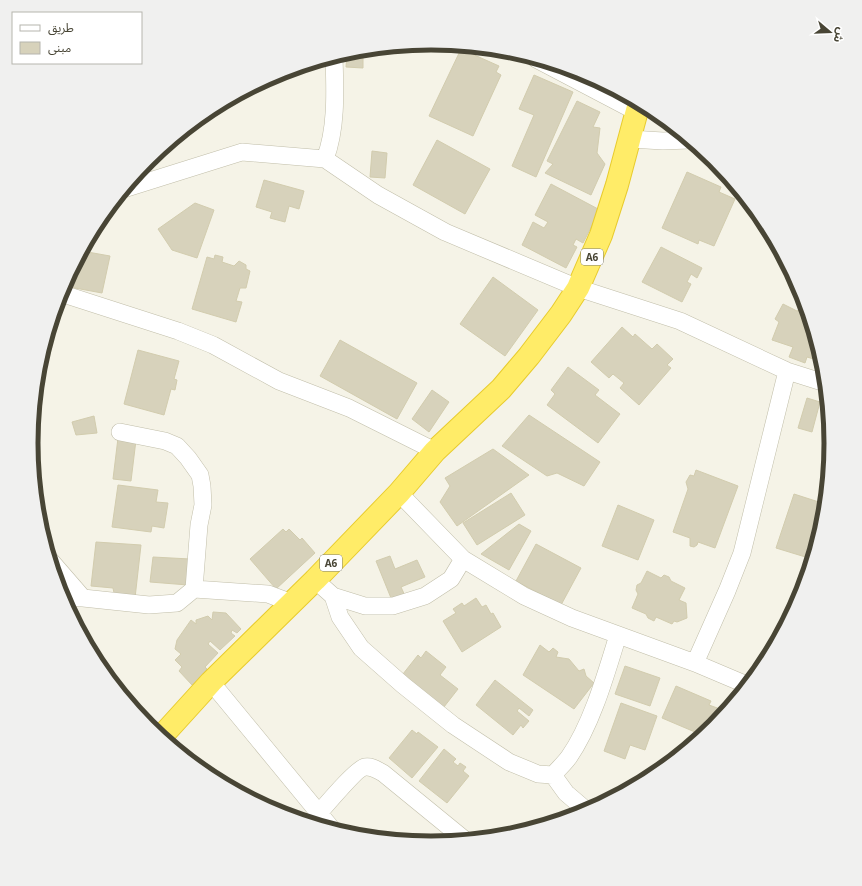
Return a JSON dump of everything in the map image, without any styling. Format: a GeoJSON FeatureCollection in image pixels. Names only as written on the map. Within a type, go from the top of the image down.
{"type":"FeatureCollection","features":[{"type":"Feature","properties":{"kind":"highway","name":"A6"},"geometry":{"type":"LineString","coordinates":[[165,732],[211,682],[315,580],[399,493],[435,450],[500,389],[529,356],[561,314],[578,288],[601,235],[638,109]]}},
{"type":"Feature","properties":{"kind":"street"},"geometry":{"type":"LineString","coordinates":[[325,159],[330,146],[335,96],[334,62]]}},
{"type":"Feature","properties":{"kind":"street"},"geometry":{"type":"LineString","coordinates":[[579,79],[614,96]]}},
{"type":"Feature","properties":{"kind":"street"},"geometry":{"type":"LineString","coordinates":[[630,139],[681,140]]}},
{"type":"Feature","properties":{"kind":"street"},"geometry":{"type":"LineString","coordinates":[[134,187],[242,152],[325,159],[378,195],[445,232],[578,288],[680,322],[787,371],[819,381]]}},
{"type":"Feature","properties":{"kind":"street"},"geometry":{"type":"LineString","coordinates":[[67,295],[213,345],[279,381],[349,408],[435,450]]}},
{"type":"Feature","properties":{"kind":"street"},"geometry":{"type":"LineString","coordinates":[[695,663],[742,553],[787,371]]}},
{"type":"Feature","properties":{"kind":"street"},"geometry":{"type":"LineString","coordinates":[[120,432],[165,440],[177,446],[200,475],[203,505],[199,525],[194,589]]}},
{"type":"Feature","properties":{"kind":"street"},"geometry":{"type":"LineString","coordinates":[[399,493],[463,559],[524,596],[572,618],[695,663],[742,683]]}},
{"type":"Feature","properties":{"kind":"street"},"geometry":{"type":"LineString","coordinates":[[315,580],[333,596],[365,606],[393,606],[425,596],[451,579],[463,559]]}},
{"type":"Feature","properties":{"kind":"street"},"geometry":{"type":"LineString","coordinates":[[60,571],[83,598]]}},
{"type":"Feature","properties":{"kind":"street"},"geometry":{"type":"LineString","coordinates":[[70,597],[149,605],[177,603],[194,589],[268,594],[292,603]]}},
{"type":"Feature","properties":{"kind":"street"},"geometry":{"type":"LineString","coordinates":[[333,596],[340,617],[361,648],[403,685],[453,726],[509,762],[538,774],[553,776],[566,793],[581,806]]}},
{"type":"Feature","properties":{"kind":"street"},"geometry":{"type":"LineString","coordinates":[[553,776],[569,757],[581,737],[599,694],[618,635]]}},
{"type":"Feature","properties":{"kind":"street"},"geometry":{"type":"LineString","coordinates":[[211,682],[325,822]]}},
{"type":"Feature","properties":{"kind":"street"},"geometry":{"type":"LineString","coordinates":[[318,814],[356,773],[364,767],[372,767],[383,774],[459,835]]}},
{"type":"Feature","properties":{"kind":"building"},"geometry":{"type":"Polygon","coordinates":[[[460,51],[467,52],[499,66],[496,72],[501,75],[473,136],[429,116],[460,51]]]}},
{"type":"Feature","properties":{"kind":"building"},"geometry":{"type":"Polygon","coordinates":[[[363,56],[363,68],[346,67],[347,59],[363,56]]]}},
{"type":"Feature","properties":{"kind":"building"},"geometry":{"type":"Polygon","coordinates":[[[534,75],[573,92],[536,177],[512,166],[534,115],[519,109],[534,75]]]}},
{"type":"Feature","properties":{"kind":"building"},"geometry":{"type":"Polygon","coordinates":[[[577,101],[600,112],[593,127],[600,128],[597,153],[605,164],[591,195],[545,173],[553,164],[547,161],[577,101]]]}},
{"type":"Feature","properties":{"kind":"building"},"geometry":{"type":"Polygon","coordinates":[[[437,140],[490,169],[465,214],[413,185],[437,140]]]}},
{"type":"Feature","properties":{"kind":"building"},"geometry":{"type":"Polygon","coordinates":[[[372,151],[387,153],[385,178],[370,177],[372,151]]]}},
{"type":"Feature","properties":{"kind":"building"},"geometry":{"type":"Polygon","coordinates":[[[687,172],[721,187],[719,192],[735,199],[714,246],[699,240],[698,244],[662,228],[687,172]]]}},
{"type":"Feature","properties":{"kind":"building"},"geometry":{"type":"Polygon","coordinates":[[[264,180],[304,191],[299,209],[289,206],[285,222],[270,218],[272,212],[256,207],[264,180]]]}},
{"type":"Feature","properties":{"kind":"building"},"geometry":{"type":"Polygon","coordinates":[[[551,184],[600,210],[583,243],[576,239],[573,245],[577,247],[566,268],[522,245],[533,222],[544,228],[548,222],[535,215],[551,184]]]}},
{"type":"Feature","properties":{"kind":"building"},"geometry":{"type":"Polygon","coordinates":[[[195,203],[214,210],[197,258],[172,250],[158,229],[195,203]]]}},
{"type":"Feature","properties":{"kind":"building"},"geometry":{"type":"Polygon","coordinates":[[[661,247],[702,268],[697,278],[691,274],[687,282],[691,284],[682,302],[642,282],[661,247]]]}},
{"type":"Feature","properties":{"kind":"building"},"geometry":{"type":"Polygon","coordinates":[[[88,252],[110,256],[102,293],[71,287],[88,252]]]}},
{"type":"Feature","properties":{"kind":"building"},"geometry":{"type":"Polygon","coordinates":[[[215,255],[223,257],[222,262],[234,266],[239,261],[246,265],[246,269],[250,271],[246,288],[240,288],[236,301],[242,302],[236,322],[192,309],[207,257],[214,259],[215,255]]]}},
{"type":"Feature","properties":{"kind":"building"},"geometry":{"type":"Polygon","coordinates":[[[493,277],[538,310],[505,356],[460,324],[493,277]]]}},
{"type":"Feature","properties":{"kind":"building"},"geometry":{"type":"Polygon","coordinates":[[[783,304],[797,311],[800,309],[811,341],[815,359],[807,357],[805,363],[789,357],[793,347],[772,340],[779,322],[775,319],[783,304]]]}},
{"type":"Feature","properties":{"kind":"building"},"geometry":{"type":"Polygon","coordinates":[[[622,327],[633,337],[635,334],[652,349],[657,344],[673,359],[667,365],[671,368],[639,405],[620,388],[624,383],[613,374],[609,378],[591,362],[622,327]]]}},
{"type":"Feature","properties":{"kind":"building"},"geometry":{"type":"Polygon","coordinates":[[[340,340],[417,383],[397,419],[320,376],[340,340]]]}},
{"type":"Feature","properties":{"kind":"building"},"geometry":{"type":"Polygon","coordinates":[[[138,350],[179,361],[174,379],[177,380],[175,390],[171,389],[164,415],[124,404],[138,350]]]}},
{"type":"Feature","properties":{"kind":"building"},"geometry":{"type":"Polygon","coordinates":[[[568,367],[599,390],[595,395],[620,414],[598,443],[547,405],[555,394],[551,390],[568,367]]]}},
{"type":"Feature","properties":{"kind":"building"},"geometry":{"type":"Polygon","coordinates":[[[432,390],[449,402],[429,432],[412,419],[432,390]]]}},
{"type":"Feature","properties":{"kind":"building"},"geometry":{"type":"Polygon","coordinates":[[[807,398],[820,402],[812,432],[798,428],[807,398]]]}},
{"type":"Feature","properties":{"kind":"building"},"geometry":{"type":"Polygon","coordinates":[[[529,415],[600,462],[584,486],[557,473],[547,476],[502,446],[529,415]]]}},
{"type":"Feature","properties":{"kind":"building"},"geometry":{"type":"Polygon","coordinates":[[[94,416],[97,433],[76,435],[72,422],[94,416]]]}},
{"type":"Feature","properties":{"kind":"building"},"geometry":{"type":"Polygon","coordinates":[[[118,438],[136,440],[131,481],[113,479],[118,438]]]}},
{"type":"Feature","properties":{"kind":"building"},"geometry":{"type":"Polygon","coordinates":[[[493,449],[529,475],[457,526],[440,502],[450,486],[445,478],[493,449]]]}},
{"type":"Feature","properties":{"kind":"building"},"geometry":{"type":"Polygon","coordinates":[[[696,470],[738,486],[715,548],[698,542],[694,547],[690,546],[690,538],[673,532],[688,489],[686,482],[690,475],[694,476],[696,470]]]}},
{"type":"Feature","properties":{"kind":"building"},"geometry":{"type":"Polygon","coordinates":[[[118,485],[158,490],[156,502],[168,503],[164,528],[152,526],[151,532],[112,527],[118,485]]]}},
{"type":"Feature","properties":{"kind":"building"},"geometry":{"type":"Polygon","coordinates":[[[511,493],[525,515],[477,545],[463,523],[511,493]]]}},
{"type":"Feature","properties":{"kind":"building"},"geometry":{"type":"Polygon","coordinates":[[[794,494],[819,502],[811,545],[807,557],[776,548],[794,494]]]}},
{"type":"Feature","properties":{"kind":"building"},"geometry":{"type":"Polygon","coordinates":[[[618,505],[654,520],[638,560],[602,546],[618,505]]]}},
{"type":"Feature","properties":{"kind":"building"},"geometry":{"type":"Polygon","coordinates":[[[519,524],[531,531],[509,570],[481,554],[519,524]]]}},
{"type":"Feature","properties":{"kind":"building"},"geometry":{"type":"Polygon","coordinates":[[[283,529],[286,532],[289,529],[300,540],[302,538],[315,553],[276,589],[250,559],[283,529]]]}},
{"type":"Feature","properties":{"kind":"building"},"geometry":{"type":"Polygon","coordinates":[[[96,542],[141,545],[135,598],[114,593],[113,588],[91,586],[96,542]]]}},
{"type":"Feature","properties":{"kind":"building"},"geometry":{"type":"Polygon","coordinates":[[[536,544],[581,568],[561,605],[516,581],[536,544]]]}},
{"type":"Feature","properties":{"kind":"building"},"geometry":{"type":"Polygon","coordinates":[[[390,556],[395,569],[417,560],[425,577],[401,587],[406,598],[393,603],[376,561],[390,556]]]}},
{"type":"Feature","properties":{"kind":"building"},"geometry":{"type":"Polygon","coordinates":[[[153,557],[190,559],[188,585],[150,582],[153,557]]]}},
{"type":"Feature","properties":{"kind":"building"},"geometry":{"type":"Polygon","coordinates":[[[647,571],[661,578],[664,575],[669,577],[671,581],[685,588],[679,600],[686,603],[687,618],[677,622],[674,621],[672,624],[656,617],[654,621],[648,618],[646,614],[632,608],[638,594],[636,590],[637,585],[641,583],[647,571]]]}},
{"type":"Feature","properties":{"kind":"building"},"geometry":{"type":"Polygon","coordinates":[[[476,598],[482,607],[486,605],[491,614],[493,613],[501,627],[462,652],[443,621],[456,613],[453,609],[462,603],[464,606],[476,598]]]}},
{"type":"Feature","properties":{"kind":"building"},"geometry":{"type":"Polygon","coordinates":[[[213,612],[226,613],[241,629],[237,633],[232,630],[231,633],[235,636],[220,650],[210,641],[208,644],[218,653],[205,667],[207,669],[192,685],[179,671],[182,667],[175,660],[181,654],[175,649],[177,640],[191,620],[196,624],[196,620],[208,616],[212,620],[213,612]]]}},
{"type":"Feature","properties":{"kind":"building"},"geometry":{"type":"Polygon","coordinates":[[[540,645],[549,652],[553,648],[558,652],[556,657],[569,659],[579,671],[584,669],[586,676],[594,683],[574,709],[523,675],[540,645]]]}},
{"type":"Feature","properties":{"kind":"building"},"geometry":{"type":"Polygon","coordinates":[[[426,651],[446,667],[440,675],[458,689],[440,712],[399,679],[418,655],[421,658],[426,651]]]}},
{"type":"Feature","properties":{"kind":"building"},"geometry":{"type":"Polygon","coordinates":[[[625,666],[660,678],[650,706],[615,694],[625,666]]]}},
{"type":"Feature","properties":{"kind":"building"},"geometry":{"type":"Polygon","coordinates":[[[495,680],[533,710],[529,716],[519,708],[517,711],[529,721],[523,728],[521,725],[513,735],[476,705],[495,680]]]}},
{"type":"Feature","properties":{"kind":"building"},"geometry":{"type":"Polygon","coordinates":[[[676,686],[711,701],[709,705],[720,709],[696,733],[662,718],[676,686]]]}},
{"type":"Feature","properties":{"kind":"building"},"geometry":{"type":"Polygon","coordinates":[[[621,703],[657,716],[645,750],[630,745],[625,759],[604,751],[621,703]]]}},
{"type":"Feature","properties":{"kind":"building"},"geometry":{"type":"Polygon","coordinates":[[[412,730],[417,734],[418,732],[438,747],[412,778],[389,758],[412,730]]]}},
{"type":"Feature","properties":{"kind":"building"},"geometry":{"type":"Polygon","coordinates":[[[444,749],[456,759],[453,762],[458,766],[460,763],[466,767],[463,771],[469,776],[447,803],[419,781],[444,749]]]}}]}
